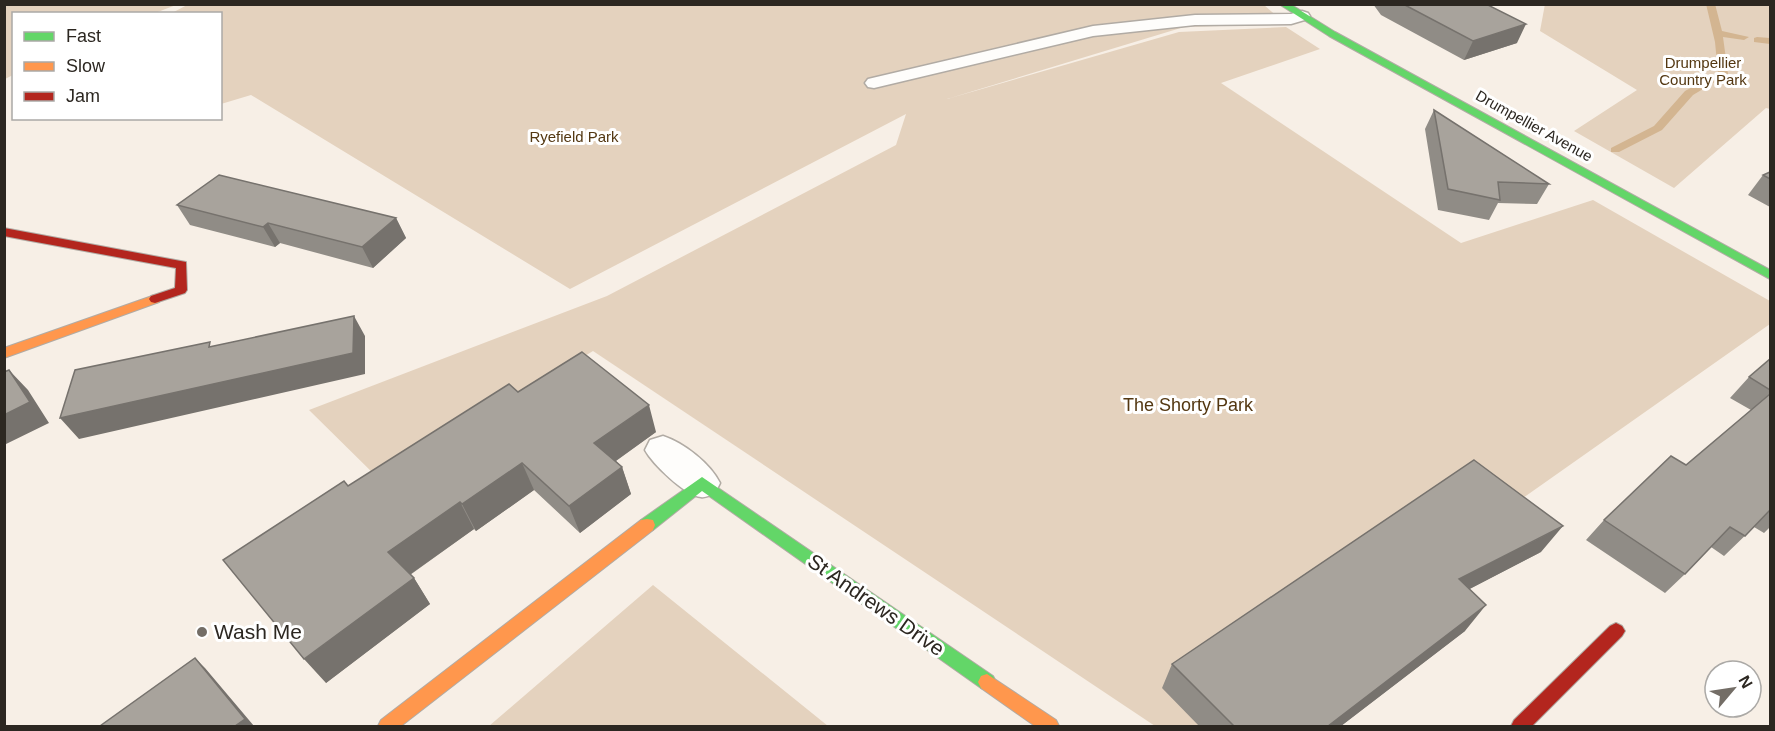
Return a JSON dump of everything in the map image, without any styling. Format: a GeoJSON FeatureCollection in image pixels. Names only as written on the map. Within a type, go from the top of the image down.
{"type":"FeatureCollection","features":[{"type":"Feature","properties":{"kind":"street","name":"Drumpellier Avenue"},"geometry":{"type":"LineString","coordinates":[[1283,4],[1770,275]]}},
{"type":"Feature","properties":{"kind":"street"},"geometry":{"type":"LineString","coordinates":[[4,232],[182,265],[181,290],[4,353]]}},
{"type":"Feature","properties":{"kind":"street","name":"St Andrews Drive"},"geometry":{"type":"LineString","coordinates":[[663,450],[702,483],[1050,726]]}},
{"type":"Feature","properties":{"kind":"street"},"geometry":{"type":"LineString","coordinates":[[387,726],[702,483]]}},
{"type":"Feature","properties":{"kind":"street"},"geometry":{"type":"LineString","coordinates":[[1520,726],[1616,631]]}},
{"type":"Feature","properties":{"kind":"lane"},"geometry":{"type":"LineString","coordinates":[[874,83],[1093,31],[1195,20],[1291,19],[1302,16]]}},
{"type":"Feature","properties":{"kind":"green space"},"geometry":{"type":"Polygon","coordinates":[[[5,4],[176,4],[158,12],[12,12],[12,76],[5,79],[5,4]]]}},
{"type":"Feature","properties":{"kind":"green space","name":"The Shorty Park"},"geometry":{"type":"Polygon","coordinates":[[[189,4],[1264,5],[1286,24],[1184,27],[947,99],[1179,32],[1286,27],[1320,49],[1221,83],[1461,243],[1593,200],[1770,301],[1770,324],[1472,534],[1266,726],[1155,726],[593,351],[380,480],[309,410],[607,296],[896,145],[906,114],[570,289],[251,95],[222,104],[222,12],[174,12],[189,4]]]}},
{"type":"Feature","properties":{"kind":"green space","name":"Drumpellier Country Park"},"geometry":{"type":"Polygon","coordinates":[[[1545,4],[1770,5],[1770,109],[1766,108],[1674,188],[1574,131],[1637,90],[1540,31],[1545,4]]]}},
{"type":"Feature","properties":{"kind":"green space"},"geometry":{"type":"Polygon","coordinates":[[[653,585],[828,726],[489,726],[653,585]]]}},
{"type":"Feature","properties":{"kind":"building"},"geometry":{"type":"Polygon","coordinates":[[[1403,4],[1486,4],[1526,24],[1473,41],[1403,4]]]}},
{"type":"Feature","properties":{"kind":"building"},"geometry":{"type":"Polygon","coordinates":[[[1434,110],[1549,184],[1498,182],[1500,200],[1448,189],[1434,110]]]}},
{"type":"Feature","properties":{"kind":"building"},"geometry":{"type":"Polygon","coordinates":[[[1770,172],[1770,179],[1763,175],[1770,172]]]}},
{"type":"Feature","properties":{"kind":"building"},"geometry":{"type":"Polygon","coordinates":[[[219,175],[396,218],[362,247],[268,223],[263,227],[177,205],[219,175]]]}},
{"type":"Feature","properties":{"kind":"building"},"geometry":{"type":"Polygon","coordinates":[[[354,316],[353,353],[60,418],[75,370],[210,342],[209,347],[354,316]]]}},
{"type":"Feature","properties":{"kind":"building"},"geometry":{"type":"Polygon","coordinates":[[[582,352],[649,405],[594,443],[622,467],[569,506],[522,463],[462,504],[460,502],[388,552],[414,578],[304,659],[223,560],[344,481],[348,486],[509,384],[518,392],[582,352]]]}},
{"type":"Feature","properties":{"kind":"building"},"geometry":{"type":"Polygon","coordinates":[[[1770,359],[1770,390],[1749,377],[1770,359]]]}},
{"type":"Feature","properties":{"kind":"building"},"geometry":{"type":"Polygon","coordinates":[[[9,370],[30,402],[4,415],[4,372],[9,370]]]}},
{"type":"Feature","properties":{"kind":"building"},"geometry":{"type":"Polygon","coordinates":[[[1770,394],[1770,510],[1745,536],[1730,527],[1685,574],[1604,520],[1671,456],[1686,465],[1770,394]]]}},
{"type":"Feature","properties":{"kind":"building"},"geometry":{"type":"Polygon","coordinates":[[[1474,460],[1563,526],[1459,579],[1486,605],[1328,726],[1234,726],[1172,664],[1474,460]]]}},
{"type":"Feature","properties":{"kind":"building"},"geometry":{"type":"Polygon","coordinates":[[[195,658],[245,719],[235,726],[100,726],[195,658]]]}},
{"type":"Feature","properties":{"kind":"waterway"},"geometry":{"type":"LineString","coordinates":[[1615,150],[1658,128],[1689,93],[1723,74],[1720,42],[1710,4]]}},
{"type":"Feature","properties":{"kind":"waterway"},"geometry":{"type":"LineString","coordinates":[[1718,33],[1744,37]]}},
{"type":"Feature","properties":{"kind":"waterway"},"geometry":{"type":"LineString","coordinates":[[1757,40],[1770,41]]}},
{"type":"Feature","properties":{"kind":"traffic: fast"},"geometry":{"type":"LineString","coordinates":[[1283,4],[1332,34],[1770,275]]}},
{"type":"Feature","properties":{"kind":"traffic: fast"},"geometry":{"type":"LineString","coordinates":[[647,525],[702,483],[987,682]]}},
{"type":"Feature","properties":{"kind":"traffic: slow"},"geometry":{"type":"LineString","coordinates":[[4,353],[155,299]]}},
{"type":"Feature","properties":{"kind":"traffic: slow"},"geometry":{"type":"LineString","coordinates":[[387,726],[647,525]]}},
{"type":"Feature","properties":{"kind":"traffic: slow"},"geometry":{"type":"LineString","coordinates":[[987,682],[1050,726]]}},
{"type":"Feature","properties":{"kind":"traffic: jam"},"geometry":{"type":"LineString","coordinates":[[4,232],[182,265],[181,290],[155,299]]}},
{"type":"Feature","properties":{"kind":"traffic: jam"},"geometry":{"type":"LineString","coordinates":[[1520,726],[1616,631]]}},
{"type":"Feature","properties":{"kind":"place","name":"Wash Me"},"geometry":{"type":"Point","coordinates":[202,632]}},
{"type":"Feature","properties":{"kind":"park label","name":"Ryefield Park"},"geometry":{"type":"Point","coordinates":[574,137]}}]}
